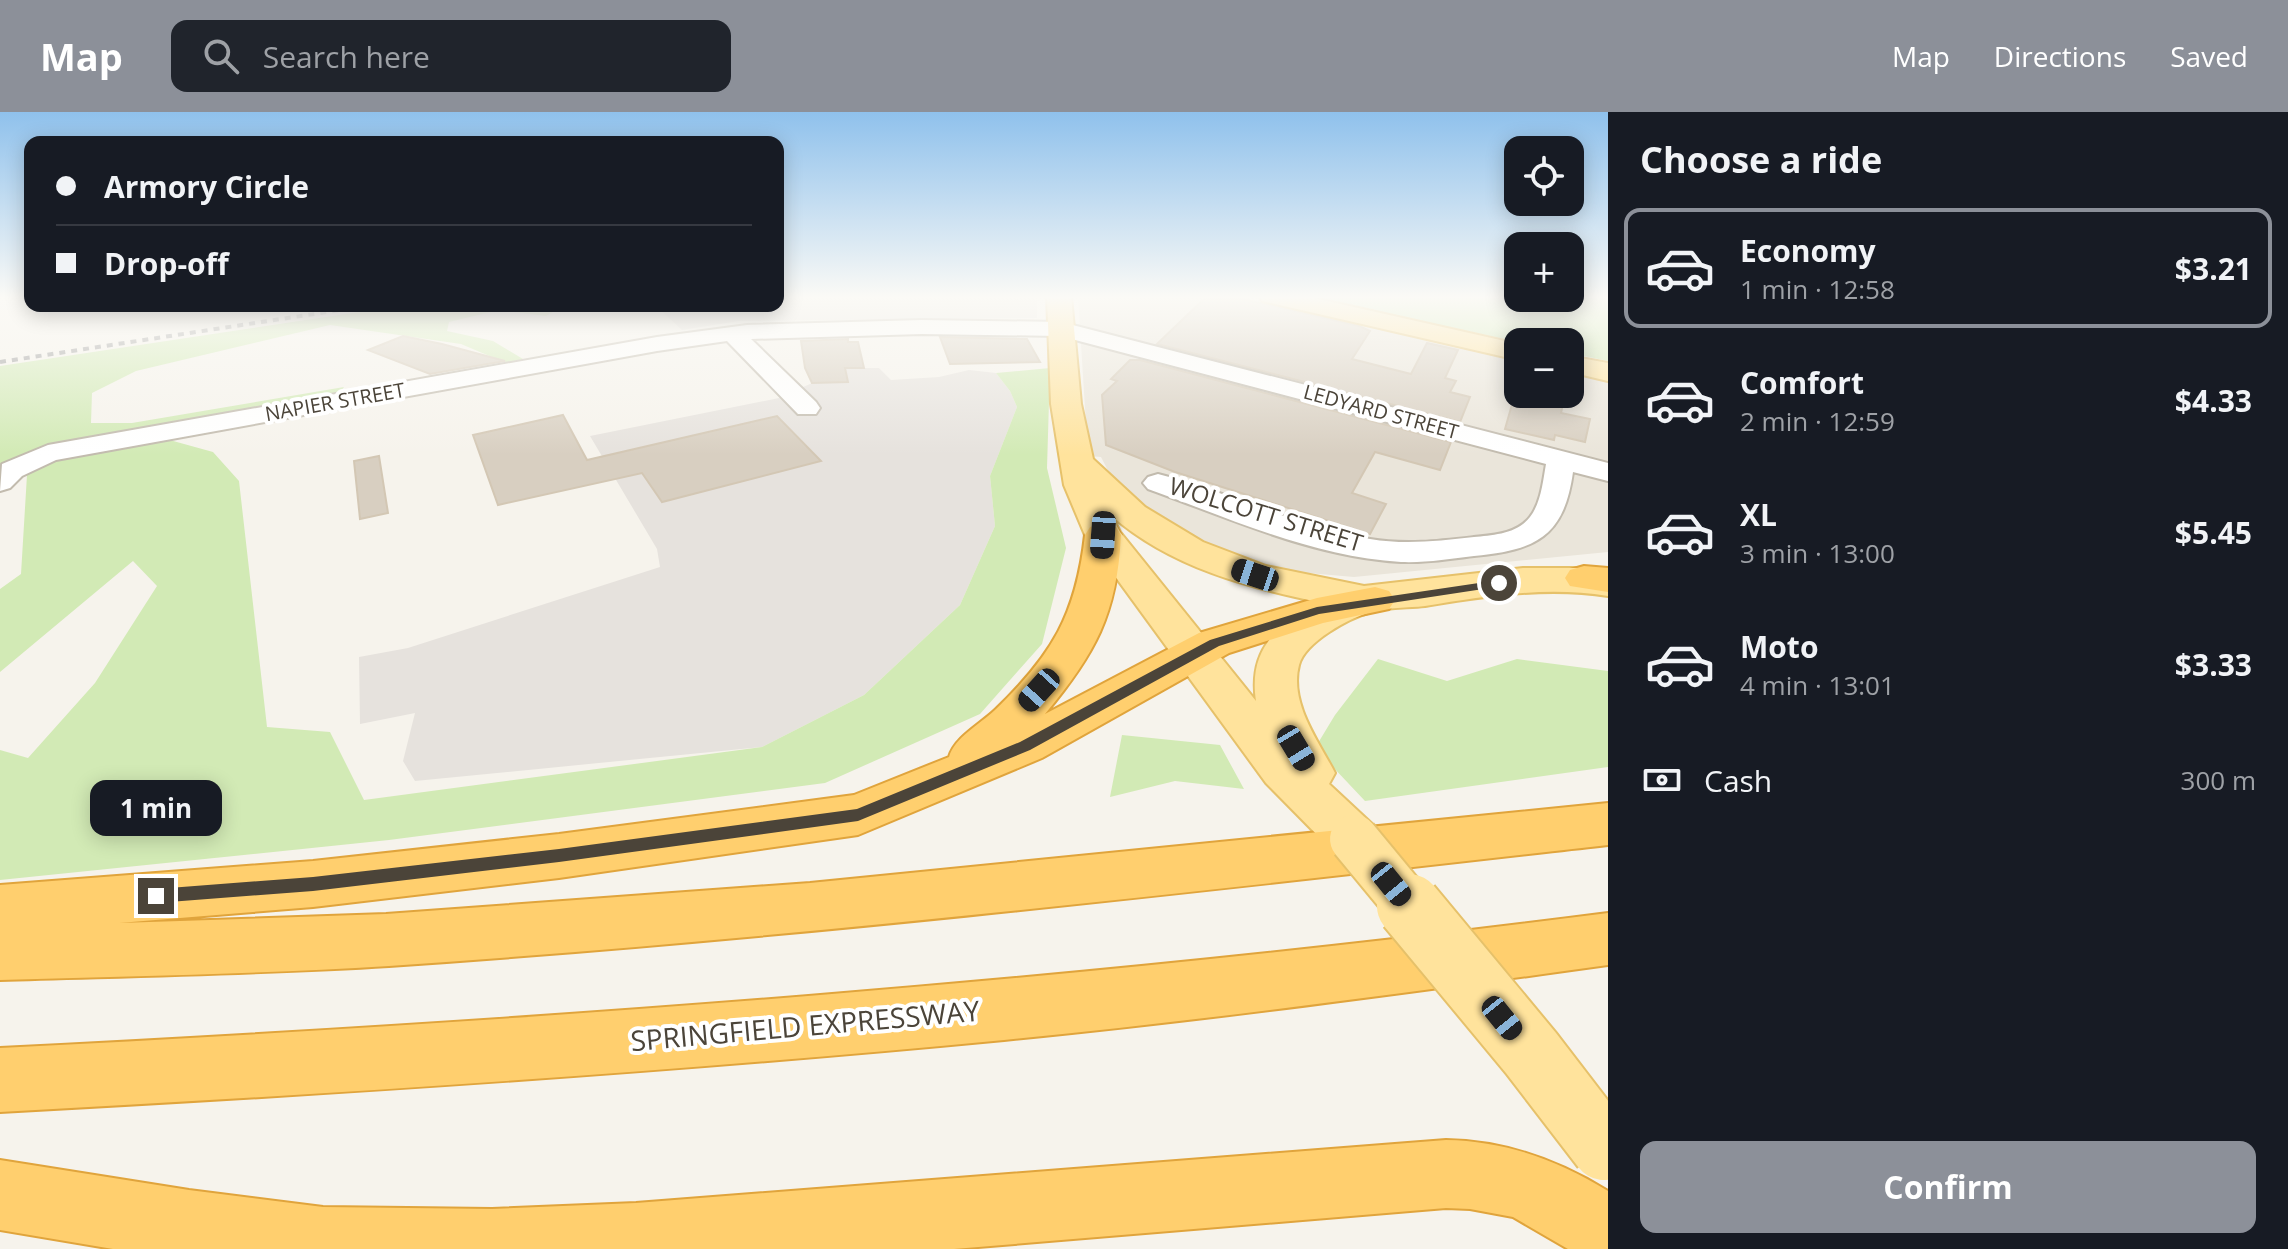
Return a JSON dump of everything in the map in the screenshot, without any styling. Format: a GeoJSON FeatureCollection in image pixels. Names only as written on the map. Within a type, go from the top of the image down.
{"type":"FeatureCollection","features":[{"type":"Feature","properties":{"kind":"highway"},"geometry":{"type":"LineString","coordinates":[[935,784],[998,736],[1039,690],[1075,641],[1093,603],[1100,575],[1103,535]]}},
{"type":"Feature","properties":{"kind":"highway"},"geometry":{"type":"LineString","coordinates":[[0,909],[313,884],[858,815],[1025,746],[1192,653],[1277,623],[1366,602]]}},
{"type":"Feature","properties":{"kind":"highway"},"geometry":{"type":"LineString","coordinates":[[0,954],[386,940],[825,905],[1260,863],[1608,824]]}},
{"type":"Feature","properties":{"kind":"highway","name":"SPRINGFIELD EXPRESSWAY"},"geometry":{"type":"LineString","coordinates":[[0,1080],[815,1027],[1114,998],[1608,939]]}},
{"type":"Feature","properties":{"kind":"highway"},"geometry":{"type":"LineString","coordinates":[[0,1195],[189,1226],[323,1243],[492,1245],[636,1239],[1430,1175],[1486,1174],[1534,1188],[1608,1234]]}},
{"type":"Feature","properties":{"kind":"main road"},"geometry":{"type":"LineString","coordinates":[[1062,349],[1066,404],[1081,485],[1103,535],[1192,653],[1305,780],[1531,1053],[1606,1151]]}},
{"type":"Feature","properties":{"kind":"main road"},"geometry":{"type":"LineString","coordinates":[[1584,367],[1608,372]]}},
{"type":"Feature","properties":{"kind":"main road"},"geometry":{"type":"LineString","coordinates":[[1079,462],[1104,492],[1146,527],[1177,545],[1216,562],[1274,580],[1366,602]]}},
{"type":"Feature","properties":{"kind":"main road"},"geometry":{"type":"LineString","coordinates":[[1305,780],[1279,711],[1276,680],[1288,645],[1295,637],[1366,602],[1499,583],[1601,579]]}},
{"type":"Feature","properties":{"kind":"street","name":"NAPIER STREET"},"geometry":{"type":"LineString","coordinates":[[0,482],[12,470],[48,453],[630,349]]}},
{"type":"Feature","properties":{"kind":"street"},"geometry":{"type":"LineString","coordinates":[[748,349],[807,408]]}},
{"type":"Feature","properties":{"kind":"street","name":"LEDYARD STREET"},"geometry":{"type":"LineString","coordinates":[[1138,349],[1608,472]]}},
{"type":"Feature","properties":{"kind":"street","name":"WOLCOTT STREET"},"geometry":{"type":"LineString","coordinates":[[1158,483],[1356,545],[1397,552],[1444,550],[1491,545],[1519,537],[1536,528],[1548,514],[1561,460]]}},
{"type":"Feature","properties":{"kind":"shaded area"},"geometry":{"type":"Polygon","coordinates":[[[1081,349],[1474,349],[1504,356],[1504,408],[1584,408],[1584,374],[1608,379],[1608,552],[1354,577],[1285,571],[1225,554],[1166,529],[1118,490],[1101,457],[1088,456],[1081,349]]]}},
{"type":"Feature","properties":{"kind":"shaded area"},"geometry":{"type":"Polygon","coordinates":[[[845,368],[879,368],[891,380],[939,377],[969,370],[996,373],[1010,391],[1017,407],[990,476],[995,526],[960,605],[864,695],[762,747],[415,781],[403,761],[415,713],[360,724],[359,657],[408,648],[660,567],[657,549],[590,436],[779,398],[812,383],[848,382],[845,368]]]}},
{"type":"Feature","properties":{"kind":"green space"},"geometry":{"type":"Polygon","coordinates":[[[113,349],[229,349],[136,371],[92,393],[91,423],[132,423],[344,387],[336,398],[38,449],[0,465],[0,366],[113,349]]]}},
{"type":"Feature","properties":{"kind":"green space"},"geometry":{"type":"Polygon","coordinates":[[[473,349],[506,349],[523,359],[506,363],[473,349]]]}},
{"type":"Feature","properties":{"kind":"green space"},"geometry":{"type":"Polygon","coordinates":[[[1584,349],[1608,349],[1608,361],[1584,356],[1584,349]]]}},
{"type":"Feature","properties":{"kind":"green space"},"geometry":{"type":"Polygon","coordinates":[[[1050,368],[1047,468],[1066,548],[1042,644],[980,714],[825,783],[389,840],[0,880],[0,750],[28,758],[95,683],[157,586],[133,561],[0,672],[0,589],[21,574],[27,475],[54,459],[166,439],[213,452],[239,481],[267,727],[330,732],[364,800],[762,747],[864,695],[960,605],[995,526],[990,476],[1017,407],[1010,391],[996,373],[1050,368]]]}},
{"type":"Feature","properties":{"kind":"green space"},"geometry":{"type":"Polygon","coordinates":[[[1378,659],[1447,681],[1517,659],[1608,671],[1608,767],[1365,801],[1315,748],[1335,715],[1378,659]]]}},
{"type":"Feature","properties":{"kind":"green space"},"geometry":{"type":"Polygon","coordinates":[[[1122,735],[1220,745],[1244,789],[1175,781],[1110,797],[1122,735]]]}},
{"type":"Feature","properties":{"kind":"building"},"geometry":{"type":"Polygon","coordinates":[[[461,349],[505,361],[430,374],[368,350],[461,349]]]}},
{"type":"Feature","properties":{"kind":"building"},"geometry":{"type":"Polygon","coordinates":[[[802,349],[860,349],[864,368],[845,368],[848,382],[812,383],[805,368],[802,349]]]}},
{"type":"Feature","properties":{"kind":"building"},"geometry":{"type":"Polygon","coordinates":[[[944,349],[1033,349],[1040,362],[950,364],[944,349]]]}},
{"type":"Feature","properties":{"kind":"building"},"geometry":{"type":"Polygon","coordinates":[[[1177,349],[1358,349],[1352,359],[1411,374],[1424,349],[1458,350],[1445,378],[1456,381],[1450,392],[1470,397],[1460,422],[1177,349]]]}},
{"type":"Feature","properties":{"kind":"building"},"geometry":{"type":"Polygon","coordinates":[[[1130,360],[1140,360],[1451,442],[1440,470],[1375,452],[1352,493],[1386,504],[1370,534],[1175,472],[1106,445],[1102,395],[1117,381],[1111,379],[1130,360]]]}},
{"type":"Feature","properties":{"kind":"building"},"geometry":{"type":"Polygon","coordinates":[[[1511,408],[1562,408],[1561,413],[1590,419],[1585,442],[1555,435],[1554,440],[1505,429],[1511,408]]]}},
{"type":"Feature","properties":{"kind":"building"},"geometry":{"type":"Polygon","coordinates":[[[563,415],[587,460],[777,416],[821,461],[662,502],[642,473],[498,505],[473,435],[563,415]]]}},
{"type":"Feature","properties":{"kind":"building"},"geometry":{"type":"Polygon","coordinates":[[[379,456],[388,513],[360,519],[354,461],[379,456]]]}},
{"type":"Feature","properties":{"kind":"railway"},"geometry":{"type":"LineString","coordinates":[[0,362],[85,349]]}},
{"type":"Feature","properties":{"kind":"route"},"geometry":{"type":"LineString","coordinates":[[156,896],[313,884],[559,856],[858,815],[1025,746],[1214,643],[1317,611],[1499,583]]}}]}
